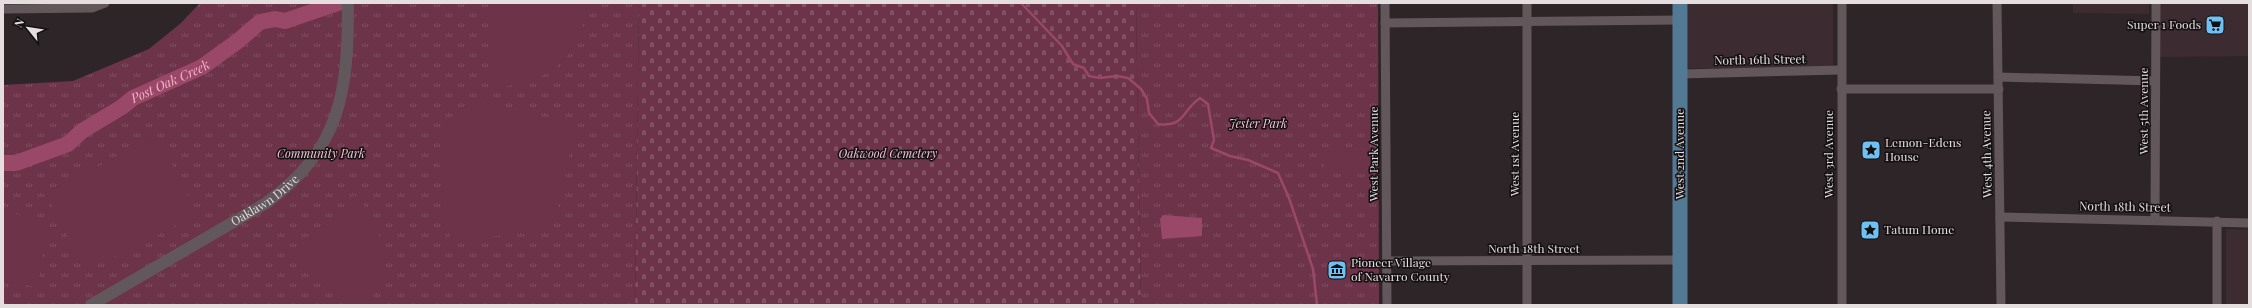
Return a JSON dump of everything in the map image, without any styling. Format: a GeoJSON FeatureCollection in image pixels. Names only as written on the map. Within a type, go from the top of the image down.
{"type":"FeatureCollection","features":[{"type":"Feature","properties":{"kind":"main road","name":"West 2nd Avenue"},"geometry":{"type":"LineString","coordinates":[[1680,3],[1680,305]]}},
{"type":"Feature","properties":{"kind":"street"},"geometry":{"type":"LineString","coordinates":[[3,9],[92,8],[105,3]]}},
{"type":"Feature","properties":{"kind":"street","name":"Oaklawn Drive"},"geometry":{"type":"LineString","coordinates":[[91,305],[266,203],[288,185],[312,160],[331,129],[343,93],[348,47],[348,3]]}},
{"type":"Feature","properties":{"kind":"street","name":"West Park Avenue"},"geometry":{"type":"LineString","coordinates":[[1385,3],[1387,305]]}},
{"type":"Feature","properties":{"kind":"street","name":"West 1st Avenue"},"geometry":{"type":"LineString","coordinates":[[1527,3],[1527,305]]}},
{"type":"Feature","properties":{"kind":"street","name":"West 3rd Avenue"},"geometry":{"type":"LineString","coordinates":[[1842,3],[1842,305]]}},
{"type":"Feature","properties":{"kind":"street","name":"West 4th Avenue"},"geometry":{"type":"LineString","coordinates":[[1998,3],[2001,305]]}},
{"type":"Feature","properties":{"kind":"street","name":"West 5th Avenue"},"geometry":{"type":"LineString","coordinates":[[2155,220],[2156,3]]}},
{"type":"Feature","properties":{"kind":"street"},"geometry":{"type":"LineString","coordinates":[[1385,23],[1680,20]]}},
{"type":"Feature","properties":{"kind":"street","name":"North 16th Street"},"geometry":{"type":"LineString","coordinates":[[1680,74],[1841,70]]}},
{"type":"Feature","properties":{"kind":"street"},"geometry":{"type":"LineString","coordinates":[[1998,76],[2156,81]]}},
{"type":"Feature","properties":{"kind":"street"},"geometry":{"type":"LineString","coordinates":[[1841,89],[1999,89]]}},
{"type":"Feature","properties":{"kind":"street","name":"North 18th Street"},"geometry":{"type":"LineString","coordinates":[[2000,217],[2217,221],[2249,223]]}},
{"type":"Feature","properties":{"kind":"street"},"geometry":{"type":"LineString","coordinates":[[2217,221],[2217,305]]}},
{"type":"Feature","properties":{"kind":"street","name":"North 18th Street"},"geometry":{"type":"LineString","coordinates":[[1387,261],[1680,260]]}},
{"type":"Feature","properties":{"kind":"shaded area"},"geometry":{"type":"Polygon","coordinates":[[[1688,3],[1833,3],[1833,68],[1688,68],[1688,3]]]}},
{"type":"Feature","properties":{"kind":"shaded area"},"geometry":{"type":"Polygon","coordinates":[[[2073,3],[2149,3],[2149,14],[2073,13],[2073,3]]]}},
{"type":"Feature","properties":{"kind":"shaded area","name":"Super 1 Foods"},"geometry":{"type":"Polygon","coordinates":[[[2160,3],[2249,3],[2249,56],[2160,57],[2160,3]]]}},
{"type":"Feature","properties":{"kind":"shaded area"},"geometry":{"type":"Polygon","coordinates":[[[1163,215],[1202,218],[1202,236],[1162,239],[1160,219],[1163,215]]]}},
{"type":"Feature","properties":{"kind":"shaded area"},"geometry":{"type":"Polygon","coordinates":[[[2226,229],[2249,230],[2249,305],[2226,305],[2226,229]]]}},
{"type":"Feature","properties":{"kind":"green space","name":"Community Park"},"geometry":{"type":"Polygon","coordinates":[[[200,3],[639,3],[635,305],[3,305],[3,85],[73,81],[149,49],[181,23],[200,3]]]}},
{"type":"Feature","properties":{"kind":"green space"},"geometry":{"type":"Polygon","coordinates":[[[488,3],[588,3],[584,23],[577,41],[568,55],[556,66],[543,75],[527,82],[488,88],[488,3]]]}},
{"type":"Feature","properties":{"kind":"green space","name":"Oakwood Cemetery"},"geometry":{"type":"Polygon","coordinates":[[[639,3],[1136,3],[1141,305],[635,305],[639,3]]]}},
{"type":"Feature","properties":{"kind":"green space","name":"Jester Park"},"geometry":{"type":"Polygon","coordinates":[[[1136,3],[1378,3],[1379,305],[1141,305],[1136,3]]]}},
{"type":"Feature","properties":{"kind":"green space"},"geometry":{"type":"Polygon","coordinates":[[[479,102],[575,125],[560,202],[553,223],[541,228],[516,234],[490,237],[450,238],[440,175],[441,142],[445,127],[452,116],[461,109],[479,102]]]}},
{"type":"Feature","properties":{"kind":"green space"},"geometry":{"type":"Polygon","coordinates":[[[158,136],[197,215],[85,271],[46,193],[158,136]]]}},
{"type":"Feature","properties":{"kind":"green space"},"geometry":{"type":"Polygon","coordinates":[[[1325,151],[1375,152],[1375,174],[1324,173],[1325,151]]]}},
{"type":"Feature","properties":{"kind":"green space"},"geometry":{"type":"Polygon","coordinates":[[[354,195],[365,207],[373,220],[379,234],[382,248],[383,263],[381,277],[367,305],[355,305],[332,285],[320,283],[295,261],[294,253],[315,229],[327,226],[354,195]]]}},
{"type":"Feature","properties":{"kind":"green space"},"geometry":{"type":"Polygon","coordinates":[[[3,212],[49,220],[37,287],[3,281],[3,212]]]}},
{"type":"Feature","properties":{"kind":"waterway","name":"Post Oak Creek"},"geometry":{"type":"LineString","coordinates":[[3,163],[16,163],[68,144],[82,131],[122,107],[133,98],[202,67],[238,41],[260,22],[275,19],[285,21],[338,3]]}},
{"type":"Feature","properties":{"kind":"waterway"},"geometry":{"type":"LineString","coordinates":[[1021,3],[1062,46],[1073,64],[1084,68],[1089,76],[1100,78],[1117,76],[1128,78],[1141,89],[1147,99],[1149,113],[1158,124],[1167,125],[1178,121],[1200,98],[1208,104],[1214,140],[1211,148],[1230,156],[1248,160],[1278,173],[1289,198],[1313,269],[1317,305]]}},
{"type":"Feature","properties":{"kind":"place","name":"Super 1 Foods"},"geometry":{"type":"Point","coordinates":[2215,25]}},
{"type":"Feature","properties":{"kind":"place","name":"Lemon-Edens House"},"geometry":{"type":"Point","coordinates":[1871,150]}},
{"type":"Feature","properties":{"kind":"place","name":"Tatum Home"},"geometry":{"type":"Point","coordinates":[1870,230]}},
{"type":"Feature","properties":{"kind":"place","name":"Pioneer Village of Navarro County"},"geometry":{"type":"Point","coordinates":[1337,270]}}]}
